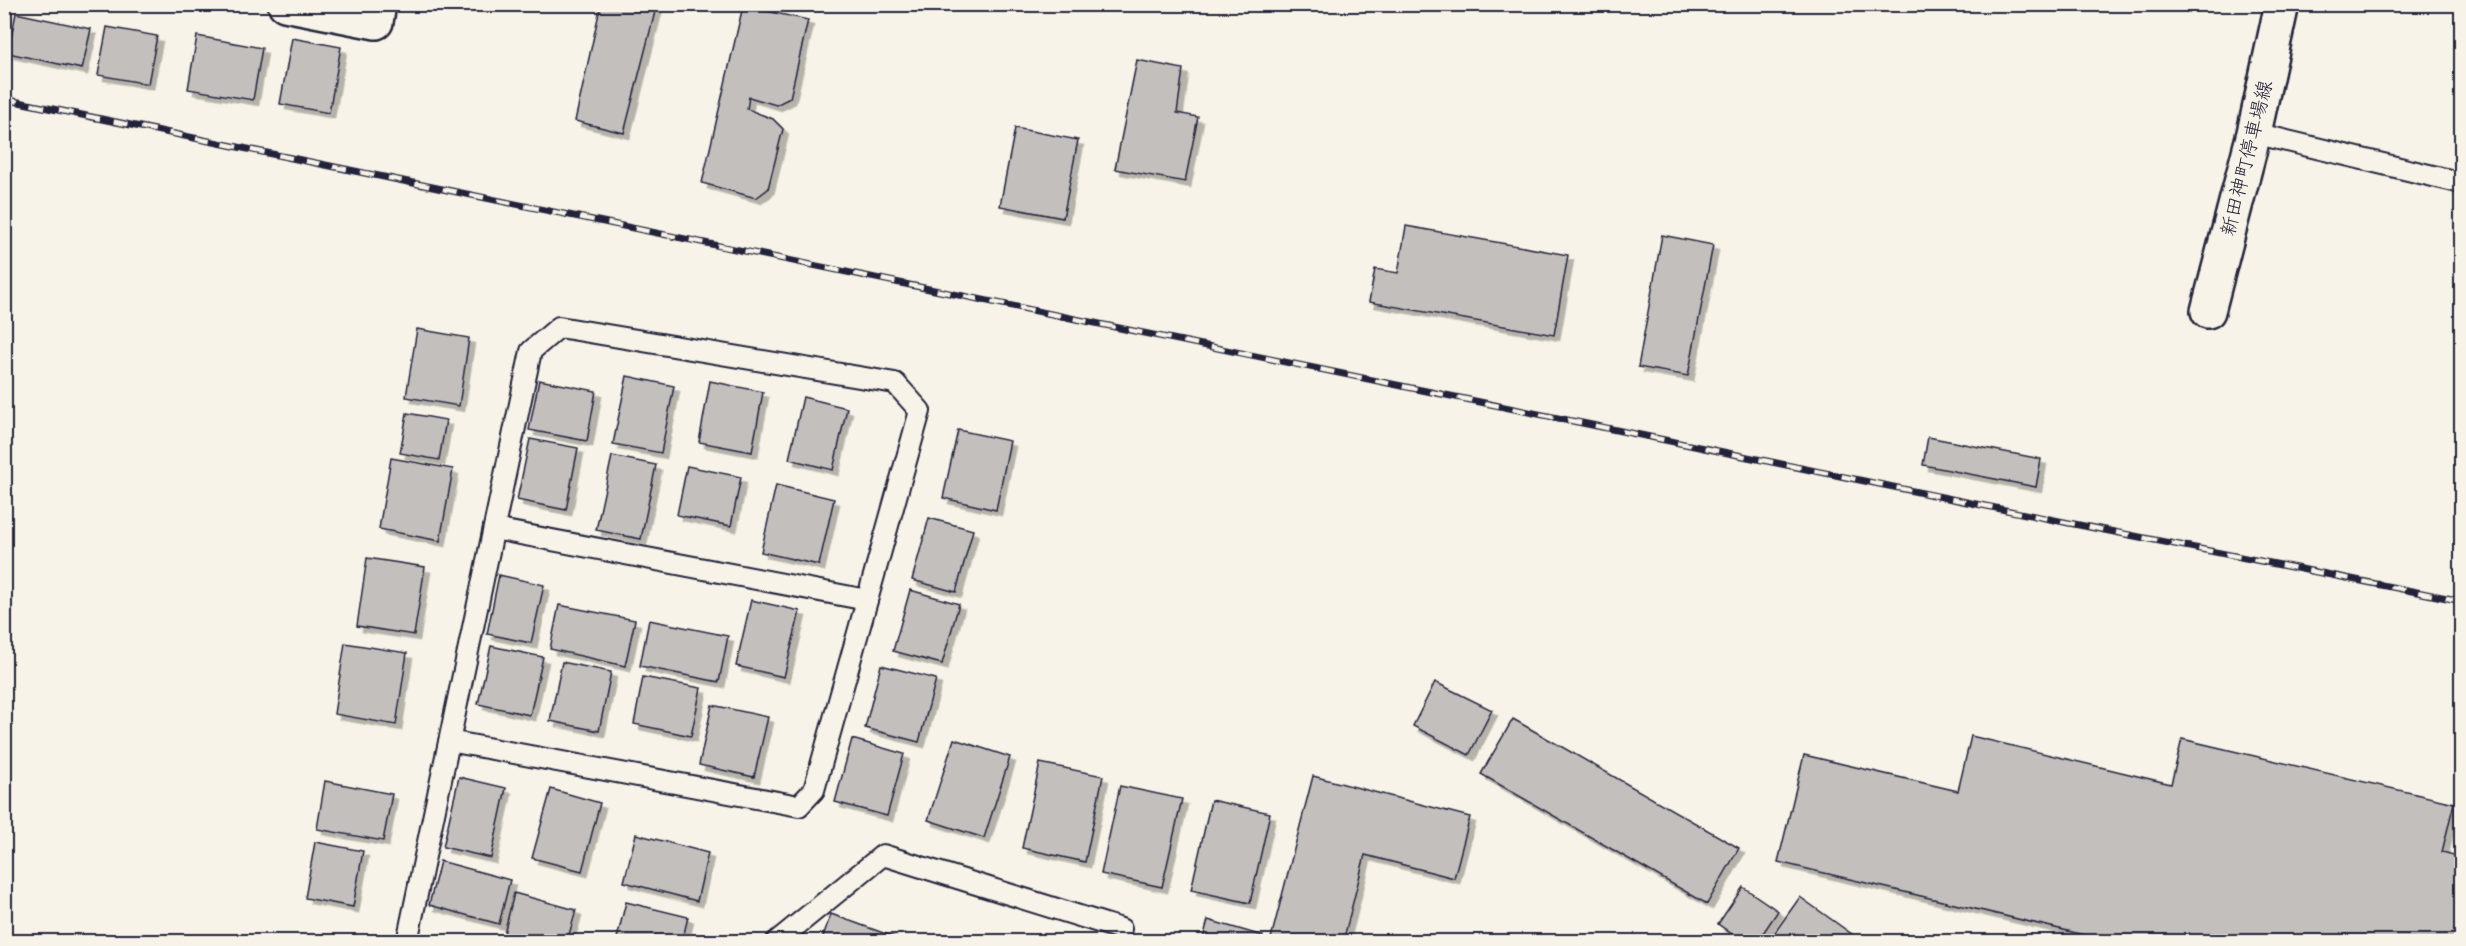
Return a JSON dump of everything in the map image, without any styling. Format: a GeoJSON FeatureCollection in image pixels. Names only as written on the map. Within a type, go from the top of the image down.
{"type":"FeatureCollection","features":[{"type":"Feature","properties":{"kind":"main road"},"geometry":{"type":"LineString","coordinates":[[285,4],[375,22],[379,4]]}},
{"type":"Feature","properties":{"kind":"main road","name":"新田神町停車場線"},"geometry":{"type":"LineString","coordinates":[[2208,311],[2254,132],[2282,4]]}},
{"type":"Feature","properties":{"kind":"lane"},"geometry":{"type":"LineString","coordinates":[[2254,132],[2462,183]]}},
{"type":"Feature","properties":{"kind":"lane"},"geometry":{"type":"LineString","coordinates":[[407,942],[449,741],[494,529],[531,351],[559,327],[895,383],[920,411],[814,790],[800,806],[449,741]]}},
{"type":"Feature","properties":{"kind":"lane"},"geometry":{"type":"LineString","coordinates":[[494,529],[867,600]]}},
{"type":"Feature","properties":{"kind":"lane"},"geometry":{"type":"LineString","coordinates":[[776,942],[883,855],[1121,929]]}},
{"type":"Feature","properties":{"kind":"building"},"geometry":{"type":"Polygon","coordinates":[[[601,4],[657,4],[624,133],[575,121],[601,4]]]}},
{"type":"Feature","properties":{"kind":"building"},"geometry":{"type":"Polygon","coordinates":[[[743,6],[808,20],[790,98],[776,105],[749,97],[747,109],[773,119],[783,129],[768,189],[756,198],[702,183],[743,6]]]}},
{"type":"Feature","properties":{"kind":"building"},"geometry":{"type":"Polygon","coordinates":[[[16,13],[91,29],[82,69],[8,53],[16,13]]]}},
{"type":"Feature","properties":{"kind":"building"},"geometry":{"type":"Polygon","coordinates":[[[107,27],[157,36],[148,84],[98,75],[107,27]]]}},
{"type":"Feature","properties":{"kind":"building"},"geometry":{"type":"Polygon","coordinates":[[[197,36],[262,48],[253,100],[188,89],[197,36]]]}},
{"type":"Feature","properties":{"kind":"building"},"geometry":{"type":"Polygon","coordinates":[[[292,38],[341,47],[329,113],[280,104],[292,38]]]}},
{"type":"Feature","properties":{"kind":"building"},"geometry":{"type":"Polygon","coordinates":[[[1137,60],[1183,69],[1177,113],[1198,117],[1185,182],[1115,169],[1137,60]]]}},
{"type":"Feature","properties":{"kind":"building"},"geometry":{"type":"Polygon","coordinates":[[[1015,128],[1078,140],[1063,218],[1000,206],[1015,128]]]}},
{"type":"Feature","properties":{"kind":"building"},"geometry":{"type":"Polygon","coordinates":[[[1406,226],[1568,255],[1554,335],[1369,302],[1375,269],[1398,273],[1406,226]]]}},
{"type":"Feature","properties":{"kind":"building"},"geometry":{"type":"Polygon","coordinates":[[[1662,235],[1713,245],[1688,376],[1638,367],[1662,235]]]}},
{"type":"Feature","properties":{"kind":"building"},"geometry":{"type":"Polygon","coordinates":[[[417,329],[469,338],[459,406],[406,397],[417,329]]]}},
{"type":"Feature","properties":{"kind":"building"},"geometry":{"type":"Polygon","coordinates":[[[627,376],[674,386],[661,453],[613,444],[627,376]]]}},
{"type":"Feature","properties":{"kind":"building"},"geometry":{"type":"Polygon","coordinates":[[[539,380],[596,391],[587,441],[529,430],[539,380]]]}},
{"type":"Feature","properties":{"kind":"building"},"geometry":{"type":"Polygon","coordinates":[[[710,381],[763,392],[752,452],[699,442],[710,381]]]}},
{"type":"Feature","properties":{"kind":"building"},"geometry":{"type":"Polygon","coordinates":[[[803,397],[847,408],[833,470],[789,459],[803,397]]]}},
{"type":"Feature","properties":{"kind":"building"},"geometry":{"type":"Polygon","coordinates":[[[407,413],[446,420],[439,460],[400,453],[407,413]]]}},
{"type":"Feature","properties":{"kind":"building"},"geometry":{"type":"Polygon","coordinates":[[[958,430],[1010,441],[996,510],[943,498],[958,430]]]}},
{"type":"Feature","properties":{"kind":"building"},"geometry":{"type":"Polygon","coordinates":[[[1928,437],[2041,459],[2036,487],[1923,465],[1928,437]]]}},
{"type":"Feature","properties":{"kind":"building"},"geometry":{"type":"Polygon","coordinates":[[[530,439],[578,448],[566,510],[517,500],[530,439]]]}},
{"type":"Feature","properties":{"kind":"building"},"geometry":{"type":"Polygon","coordinates":[[[612,456],[656,465],[641,539],[596,530],[612,456]]]}},
{"type":"Feature","properties":{"kind":"building"},"geometry":{"type":"Polygon","coordinates":[[[391,458],[453,469],[440,541],[379,529],[391,458]]]}},
{"type":"Feature","properties":{"kind":"building"},"geometry":{"type":"Polygon","coordinates":[[[687,466],[741,477],[731,526],[677,515],[687,466]]]}},
{"type":"Feature","properties":{"kind":"building"},"geometry":{"type":"Polygon","coordinates":[[[776,485],[834,499],[819,565],[761,552],[776,485]]]}},
{"type":"Feature","properties":{"kind":"building"},"geometry":{"type":"Polygon","coordinates":[[[929,518],[973,530],[956,592],[912,580],[929,518]]]}},
{"type":"Feature","properties":{"kind":"building"},"geometry":{"type":"Polygon","coordinates":[[[367,558],[425,567],[414,635],[357,626],[367,558]]]}},
{"type":"Feature","properties":{"kind":"building"},"geometry":{"type":"Polygon","coordinates":[[[499,575],[544,585],[531,643],[487,634],[499,575]]]}},
{"type":"Feature","properties":{"kind":"building"},"geometry":{"type":"Polygon","coordinates":[[[910,590],[959,604],[942,664],[893,651],[910,590]]]}},
{"type":"Feature","properties":{"kind":"building"},"geometry":{"type":"Polygon","coordinates":[[[751,600],[800,611],[784,677],[736,666],[751,600]]]}},
{"type":"Feature","properties":{"kind":"building"},"geometry":{"type":"Polygon","coordinates":[[[559,605],[635,620],[625,666],[550,649],[559,605]]]}},
{"type":"Feature","properties":{"kind":"building"},"geometry":{"type":"Polygon","coordinates":[[[649,620],[728,636],[719,682],[640,666],[649,620]]]}},
{"type":"Feature","properties":{"kind":"building"},"geometry":{"type":"Polygon","coordinates":[[[345,643],[407,653],[396,725],[334,714],[345,643]]]}},
{"type":"Feature","properties":{"kind":"building"},"geometry":{"type":"Polygon","coordinates":[[[491,646],[543,657],[530,715],[478,704],[491,646]]]}},
{"type":"Feature","properties":{"kind":"building"},"geometry":{"type":"Polygon","coordinates":[[[562,662],[611,672],[599,731],[550,721],[562,662]]]}},
{"type":"Feature","properties":{"kind":"building"},"geometry":{"type":"Polygon","coordinates":[[[881,665],[936,679],[919,742],[865,728],[881,665]]]}},
{"type":"Feature","properties":{"kind":"building"},"geometry":{"type":"Polygon","coordinates":[[[643,677],[701,688],[691,736],[634,724],[643,677]]]}},
{"type":"Feature","properties":{"kind":"building"},"geometry":{"type":"Polygon","coordinates":[[[1435,682],[1492,710],[1469,755],[1413,726],[1435,682]]]}},
{"type":"Feature","properties":{"kind":"building"},"geometry":{"type":"Polygon","coordinates":[[[712,705],[768,717],[754,777],[699,765],[712,705]]]}},
{"type":"Feature","properties":{"kind":"building"},"geometry":{"type":"Polygon","coordinates":[[[1513,719],[1739,848],[1707,904],[1481,774],[1513,719]]]}},
{"type":"Feature","properties":{"kind":"building"},"geometry":{"type":"Polygon","coordinates":[[[1971,736],[2171,784],[2182,739],[2454,803],[2442,852],[2462,857],[2462,942],[2114,942],[1778,862],[1804,755],[1958,791],[1971,736]]]}},
{"type":"Feature","properties":{"kind":"building"},"geometry":{"type":"Polygon","coordinates":[[[852,739],[904,754],[887,816],[835,802],[852,739]]]}},
{"type":"Feature","properties":{"kind":"building"},"geometry":{"type":"Polygon","coordinates":[[[954,739],[1010,757],[984,838],[928,820],[954,739]]]}},
{"type":"Feature","properties":{"kind":"building"},"geometry":{"type":"Polygon","coordinates":[[[1040,763],[1103,776],[1085,862],[1022,848],[1040,763]]]}},
{"type":"Feature","properties":{"kind":"building"},"geometry":{"type":"Polygon","coordinates":[[[1313,776],[1470,817],[1454,878],[1365,855],[1343,942],[1270,942],[1313,776]]]}},
{"type":"Feature","properties":{"kind":"building"},"geometry":{"type":"Polygon","coordinates":[[[459,777],[506,788],[491,858],[443,847],[459,777]]]}},
{"type":"Feature","properties":{"kind":"building"},"geometry":{"type":"Polygon","coordinates":[[[325,781],[392,794],[383,841],[317,829],[325,781]]]}},
{"type":"Feature","properties":{"kind":"building"},"geometry":{"type":"Polygon","coordinates":[[[1120,786],[1182,799],[1162,887],[1101,874],[1120,786]]]}},
{"type":"Feature","properties":{"kind":"building"},"geometry":{"type":"Polygon","coordinates":[[[551,789],[600,803],[582,871],[532,858],[551,789]]]}},
{"type":"Feature","properties":{"kind":"building"},"geometry":{"type":"Polygon","coordinates":[[[1211,800],[1270,813],[1250,903],[1191,890],[1211,800]]]}},
{"type":"Feature","properties":{"kind":"building"},"geometry":{"type":"Polygon","coordinates":[[[636,834],[708,853],[697,901],[624,882],[636,834]]]}},
{"type":"Feature","properties":{"kind":"building"},"geometry":{"type":"Polygon","coordinates":[[[315,842],[363,851],[353,907],[305,898],[315,842]]]}},
{"type":"Feature","properties":{"kind":"building"},"geometry":{"type":"Polygon","coordinates":[[[440,861],[510,880],[499,924],[429,905],[440,861]]]}},
{"type":"Feature","properties":{"kind":"building"},"geometry":{"type":"Polygon","coordinates":[[[1743,887],[1778,911],[1757,942],[1743,942],[1718,924],[1743,887]]]}},
{"type":"Feature","properties":{"kind":"building"},"geometry":{"type":"Polygon","coordinates":[[[514,893],[576,910],[567,942],[502,942],[514,893]]]}},
{"type":"Feature","properties":{"kind":"building"},"geometry":{"type":"Polygon","coordinates":[[[1800,897],[1863,942],[1768,942],[1800,897]]]}},
{"type":"Feature","properties":{"kind":"building"},"geometry":{"type":"Polygon","coordinates":[[[626,902],[688,917],[682,942],[616,942],[626,902]]]}},
{"type":"Feature","properties":{"kind":"building"},"geometry":{"type":"Polygon","coordinates":[[[831,914],[897,938],[895,942],[821,942],[831,914]]]}},
{"type":"Feature","properties":{"kind":"building"},"geometry":{"type":"Polygon","coordinates":[[[1208,920],[1263,936],[1261,942],[1202,942],[1208,920]]]}},
{"type":"Feature","properties":{"kind":"railway"},"geometry":{"type":"LineString","coordinates":[[4,99],[2069,523],[2462,601]]}}]}
